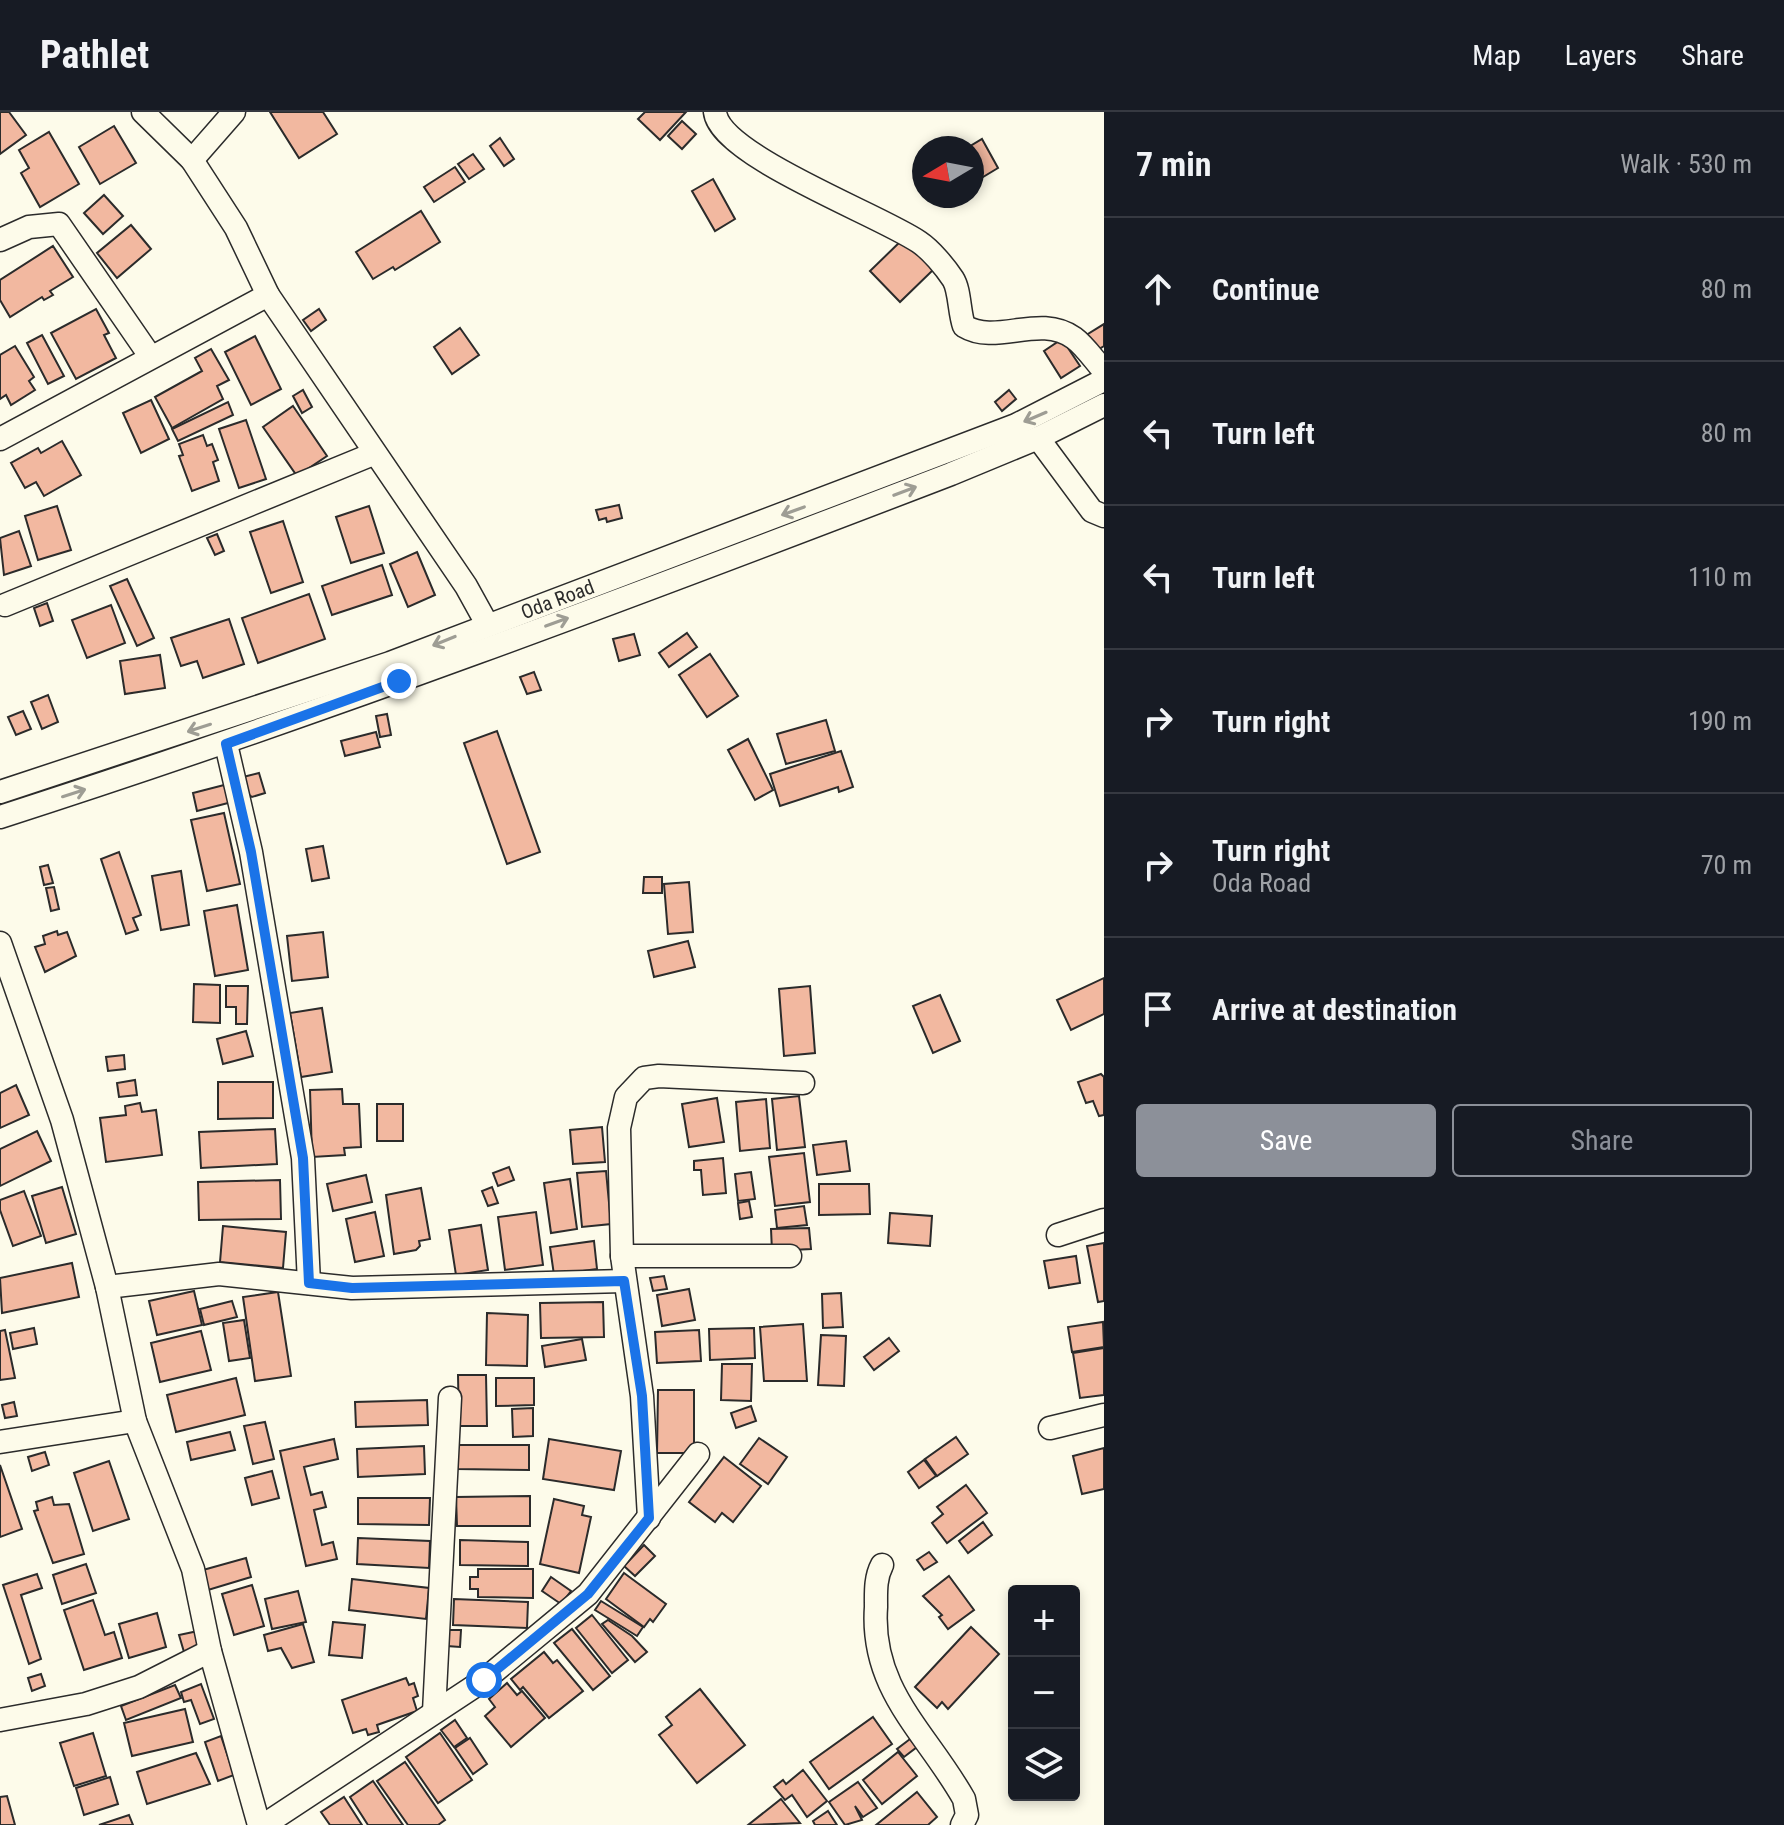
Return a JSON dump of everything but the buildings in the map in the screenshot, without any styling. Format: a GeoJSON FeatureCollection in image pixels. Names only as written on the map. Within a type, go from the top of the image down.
{"type":"FeatureCollection","features":[{"type":"Feature","properties":{"kind":"street"},"geometry":{"type":"LineString","coordinates":[[143,112],[192,160],[236,228],[268,295],[373,454],[466,586],[487,624]]}},
{"type":"Feature","properties":{"kind":"street"},"geometry":{"type":"LineString","coordinates":[[192,160],[234,112]]}},
{"type":"Feature","properties":{"kind":"street"},"geometry":{"type":"LineString","coordinates":[[715,112],[716,120],[731,137],[760,159],[921,243],[955,281],[964,326],[977,334],[1054,328],[1075,339],[1104,371]]}},
{"type":"Feature","properties":{"kind":"street"},"geometry":{"type":"LineString","coordinates":[[0,240],[29,227],[59,224],[150,356]]}},
{"type":"Feature","properties":{"kind":"street"},"geometry":{"type":"LineString","coordinates":[[0,439],[268,295]]}},
{"type":"Feature","properties":{"kind":"street","name":"Oda Road"},"geometry":{"type":"LineString","coordinates":[[0,792],[244,713],[487,624],[1016,425],[1104,380]]}},
{"type":"Feature","properties":{"kind":"street","name":"Oda Road"},"geometry":{"type":"LineString","coordinates":[[0,817],[226,744],[818,525],[1038,438],[1104,405]]}},
{"type":"Feature","properties":{"kind":"street"},"geometry":{"type":"LineString","coordinates":[[1038,438],[1092,511],[1104,516]]}},
{"type":"Feature","properties":{"kind":"street"},"geometry":{"type":"LineString","coordinates":[[5,605],[373,454]]}},
{"type":"Feature","properties":{"kind":"street"},"geometry":{"type":"LineString","coordinates":[[226,744],[251,852],[303,1158],[309,1283]]}},
{"type":"Feature","properties":{"kind":"street"},"geometry":{"type":"LineString","coordinates":[[0,943],[62,1120],[107,1287],[135,1421],[193,1569],[210,1651],[261,1825],[484,1680],[588,1594],[698,1454]]}},
{"type":"Feature","properties":{"kind":"street"},"geometry":{"type":"LineString","coordinates":[[649,1518],[642,1396],[622,1256],[619,1128],[626,1097],[644,1078],[803,1083]]}},
{"type":"Feature","properties":{"kind":"street"},"geometry":{"type":"LineString","coordinates":[[1058,1235],[1104,1220]]}},
{"type":"Feature","properties":{"kind":"street"},"geometry":{"type":"LineString","coordinates":[[622,1256],[790,1256]]}},
{"type":"Feature","properties":{"kind":"street"},"geometry":{"type":"LineString","coordinates":[[107,1287],[219,1274],[352,1288],[624,1281]]}},
{"type":"Feature","properties":{"kind":"street"},"geometry":{"type":"LineString","coordinates":[[434,1712],[450,1398]]}},
{"type":"Feature","properties":{"kind":"street"},"geometry":{"type":"LineString","coordinates":[[1050,1428],[1104,1415]]}},
{"type":"Feature","properties":{"kind":"street"},"geometry":{"type":"LineString","coordinates":[[0,1442],[135,1421]]}},
{"type":"Feature","properties":{"kind":"street"},"geometry":{"type":"LineString","coordinates":[[882,1565],[878,1573],[875,1619],[885,1677],[896,1701],[964,1799],[967,1815],[962,1825]]}},
{"type":"Feature","properties":{"kind":"street"},"geometry":{"type":"LineString","coordinates":[[0,1720],[86,1704],[139,1687],[210,1651]]}},
{"type":"Feature","properties":{"kind":"route"},"geometry":{"type":"LineString","coordinates":[[399,681],[226,744],[251,852],[303,1158],[309,1283],[352,1288],[624,1281],[642,1396],[649,1518],[588,1594],[484,1680]]}}]}
